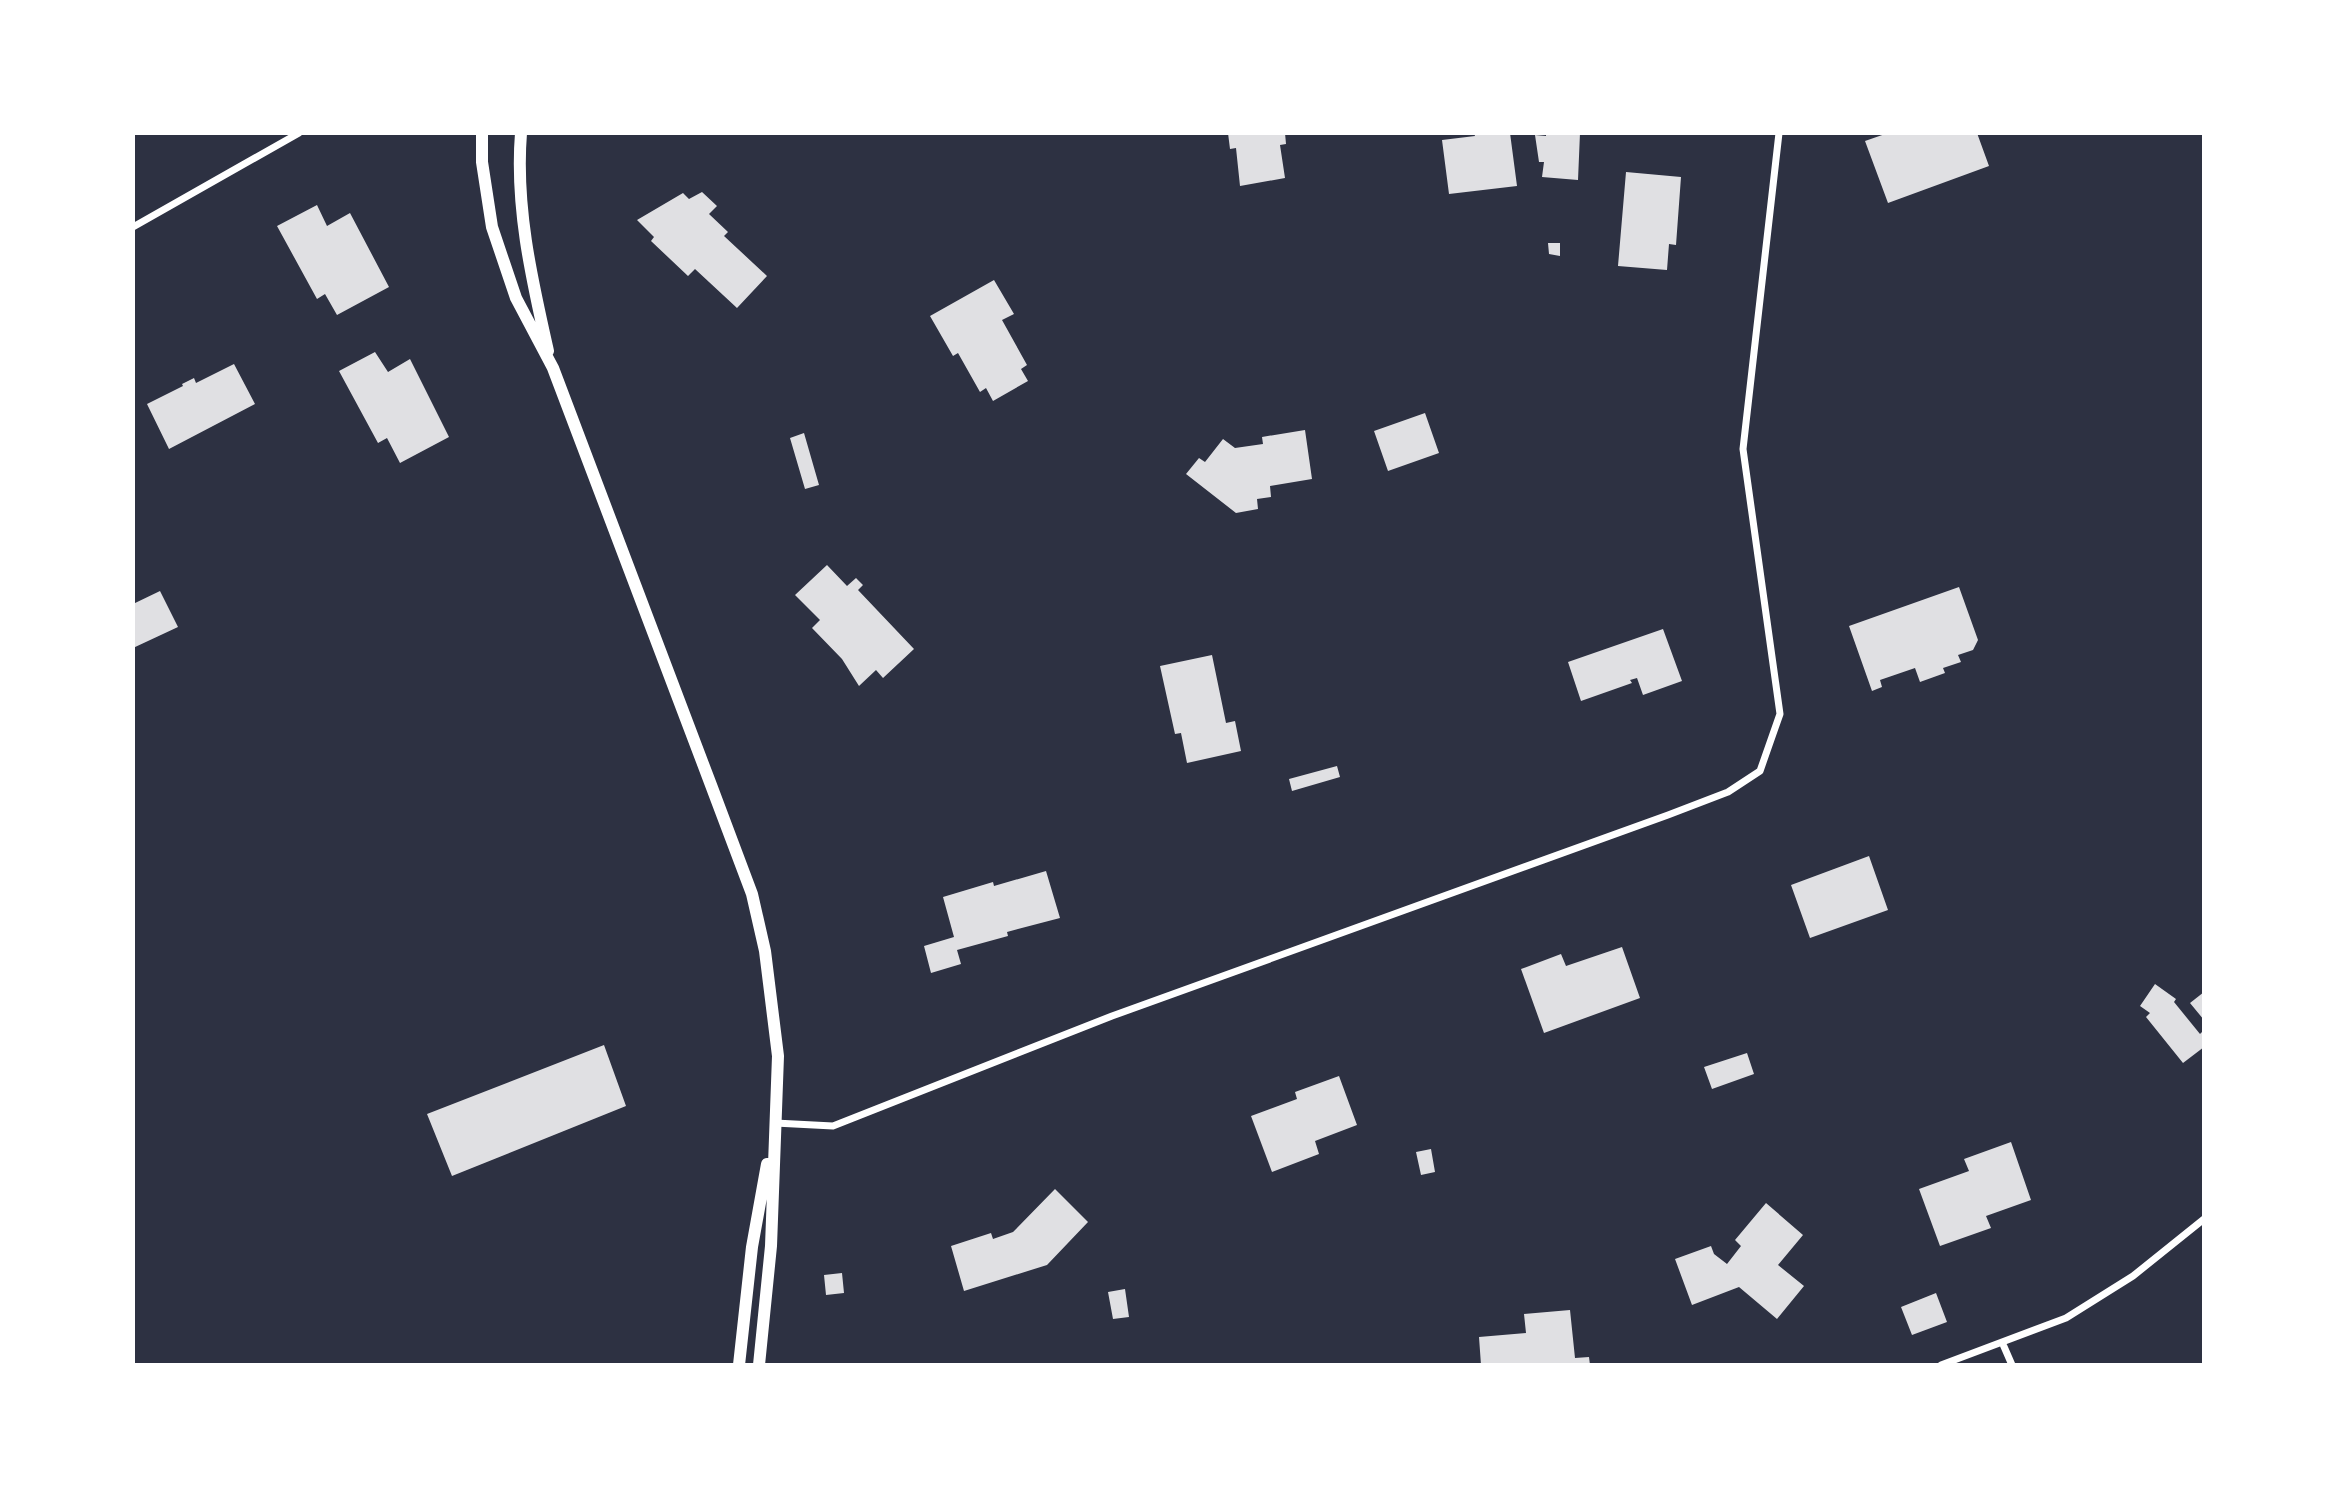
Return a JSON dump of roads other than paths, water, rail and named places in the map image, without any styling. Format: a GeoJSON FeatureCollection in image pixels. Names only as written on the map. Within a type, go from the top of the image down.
{"type":"FeatureCollection","features":[{"type":"Feature","properties":{"kind":"street"},"geometry":{"type":"LineString","coordinates":[[133,227],[299,133]]}},
{"type":"Feature","properties":{"kind":"street"},"geometry":{"type":"LineString","coordinates":[[482,133],[482,162],[492,227],[516,298],[552,369],[752,894],[765,951],[778,1056],[771,1246],[759,1365]]}},
{"type":"Feature","properties":{"kind":"street"},"geometry":{"type":"LineString","coordinates":[[521,133],[519,156],[522,214],[534,289],[552,369]]}},
{"type":"Feature","properties":{"kind":"street"},"geometry":{"type":"LineString","coordinates":[[774,1122],[833,1126],[1112,1016],[1668,816],[1728,792],[1760,771],[1780,715],[1743,449],[1779,133]]}},
{"type":"Feature","properties":{"kind":"street"},"geometry":{"type":"LineString","coordinates":[[739,1365],[752,1247],[774,1122]]}},
{"type":"Feature","properties":{"kind":"street"},"geometry":{"type":"LineString","coordinates":[[1941,1365],[2066,1318],[2133,1276],[2204,1219]]}},
{"type":"Feature","properties":{"kind":"street"},"geometry":{"type":"LineString","coordinates":[[2002,1342],[2012,1365]]}}]}
